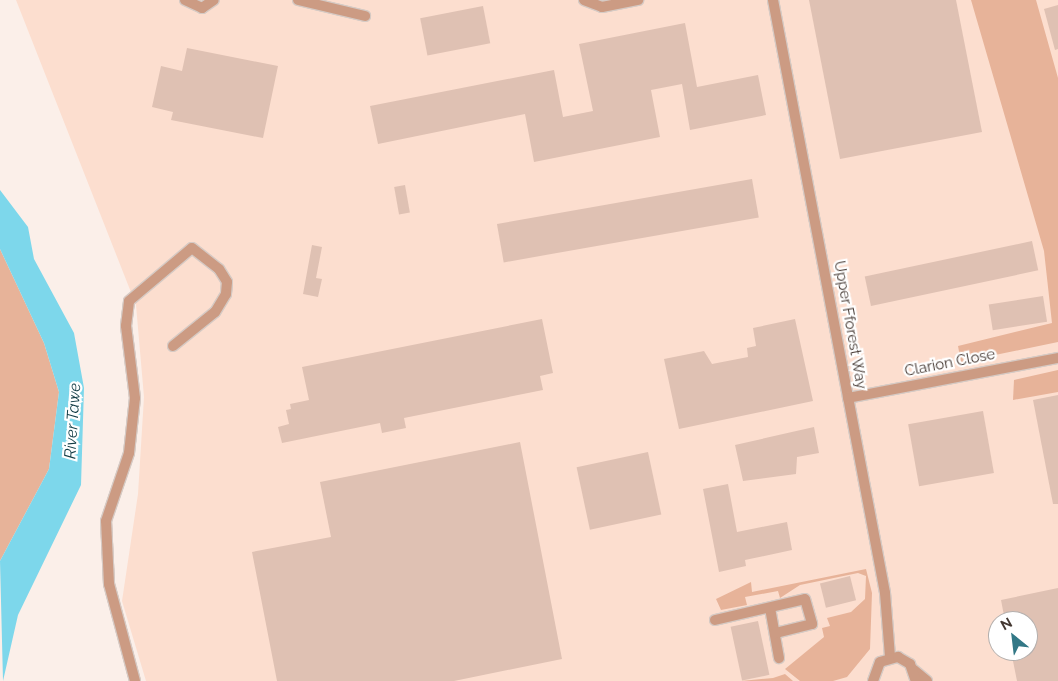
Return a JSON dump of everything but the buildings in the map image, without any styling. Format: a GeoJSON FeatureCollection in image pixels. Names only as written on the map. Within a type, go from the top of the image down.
{"type":"FeatureCollection","features":[{"type":"Feature","properties":{"kind":"street"},"geometry":{"type":"LineString","coordinates":[[185,0],[202,8],[214,0]]}},
{"type":"Feature","properties":{"kind":"street"},"geometry":{"type":"LineString","coordinates":[[298,0],[365,16]]}},
{"type":"Feature","properties":{"kind":"street"},"geometry":{"type":"LineString","coordinates":[[584,0],[602,7],[638,0]]}},
{"type":"Feature","properties":{"kind":"street","name":"Upper Fforest Way"},"geometry":{"type":"LineString","coordinates":[[773,0],[886,593],[890,657]]}},
{"type":"Feature","properties":{"kind":"street"},"geometry":{"type":"LineString","coordinates":[[135,681],[109,584],[106,521],[130,453],[135,398],[126,326],[129,301],[192,248],[209,257],[219,269],[227,282],[226,294],[214,312],[173,346]]}},
{"type":"Feature","properties":{"kind":"street","name":"Clarion Close"},"geometry":{"type":"LineString","coordinates":[[848,398],[1058,358]]}},
{"type":"Feature","properties":{"kind":"street"},"geometry":{"type":"LineString","coordinates":[[715,620],[805,599],[812,616],[812,624],[775,633]]}},
{"type":"Feature","properties":{"kind":"street"},"geometry":{"type":"LineString","coordinates":[[770,608],[779,658]]}},
{"type":"Feature","properties":{"kind":"street"},"geometry":{"type":"LineString","coordinates":[[863,681],[873,677],[890,657],[905,659],[927,681]]}},
{"type":"Feature","properties":{"kind":"street"},"geometry":{"type":"LineString","coordinates":[[914,670],[916,681]]}},
{"type":"Feature","properties":{"kind":"shaded area"},"geometry":{"type":"Polygon","coordinates":[[[16,0],[1058,0],[1058,681],[146,681],[122,601],[138,494],[144,397],[136,305],[16,0]]]}},
{"type":"Feature","properties":{"kind":"shaded area"},"geometry":{"type":"Polygon","coordinates":[[[971,0],[1036,0],[1058,78],[1058,342],[961,362],[958,346],[1052,323],[1044,251],[971,0]]]}},
{"type":"Feature","properties":{"kind":"shaded area"},"geometry":{"type":"Polygon","coordinates":[[[0,249],[44,343],[59,392],[49,469],[0,561],[0,249]]]}},
{"type":"Feature","properties":{"kind":"shaded area"},"geometry":{"type":"Polygon","coordinates":[[[1058,370],[1058,392],[1013,400],[1014,380],[1058,370]]]}},
{"type":"Feature","properties":{"kind":"shaded area"},"geometry":{"type":"Polygon","coordinates":[[[866,569],[872,593],[870,649],[847,677],[833,681],[800,681],[785,669],[824,637],[822,628],[830,626],[827,618],[851,612],[865,599],[866,576],[858,573],[800,585],[780,598],[778,591],[745,597],[747,605],[721,610],[716,599],[751,582],[752,592],[866,569]]]}},
{"type":"Feature","properties":{"kind":"shaded area"},"geometry":{"type":"Polygon","coordinates":[[[785,674],[793,681],[741,681],[773,678],[785,674]]]}},
{"type":"Feature","properties":{"kind":"water","name":"River Tawe"},"geometry":{"type":"Polygon","coordinates":[[[0,190],[28,227],[34,259],[74,333],[84,388],[81,485],[18,615],[3,681],[0,561],[49,469],[59,392],[44,343],[0,249],[0,190]]]}}]}
